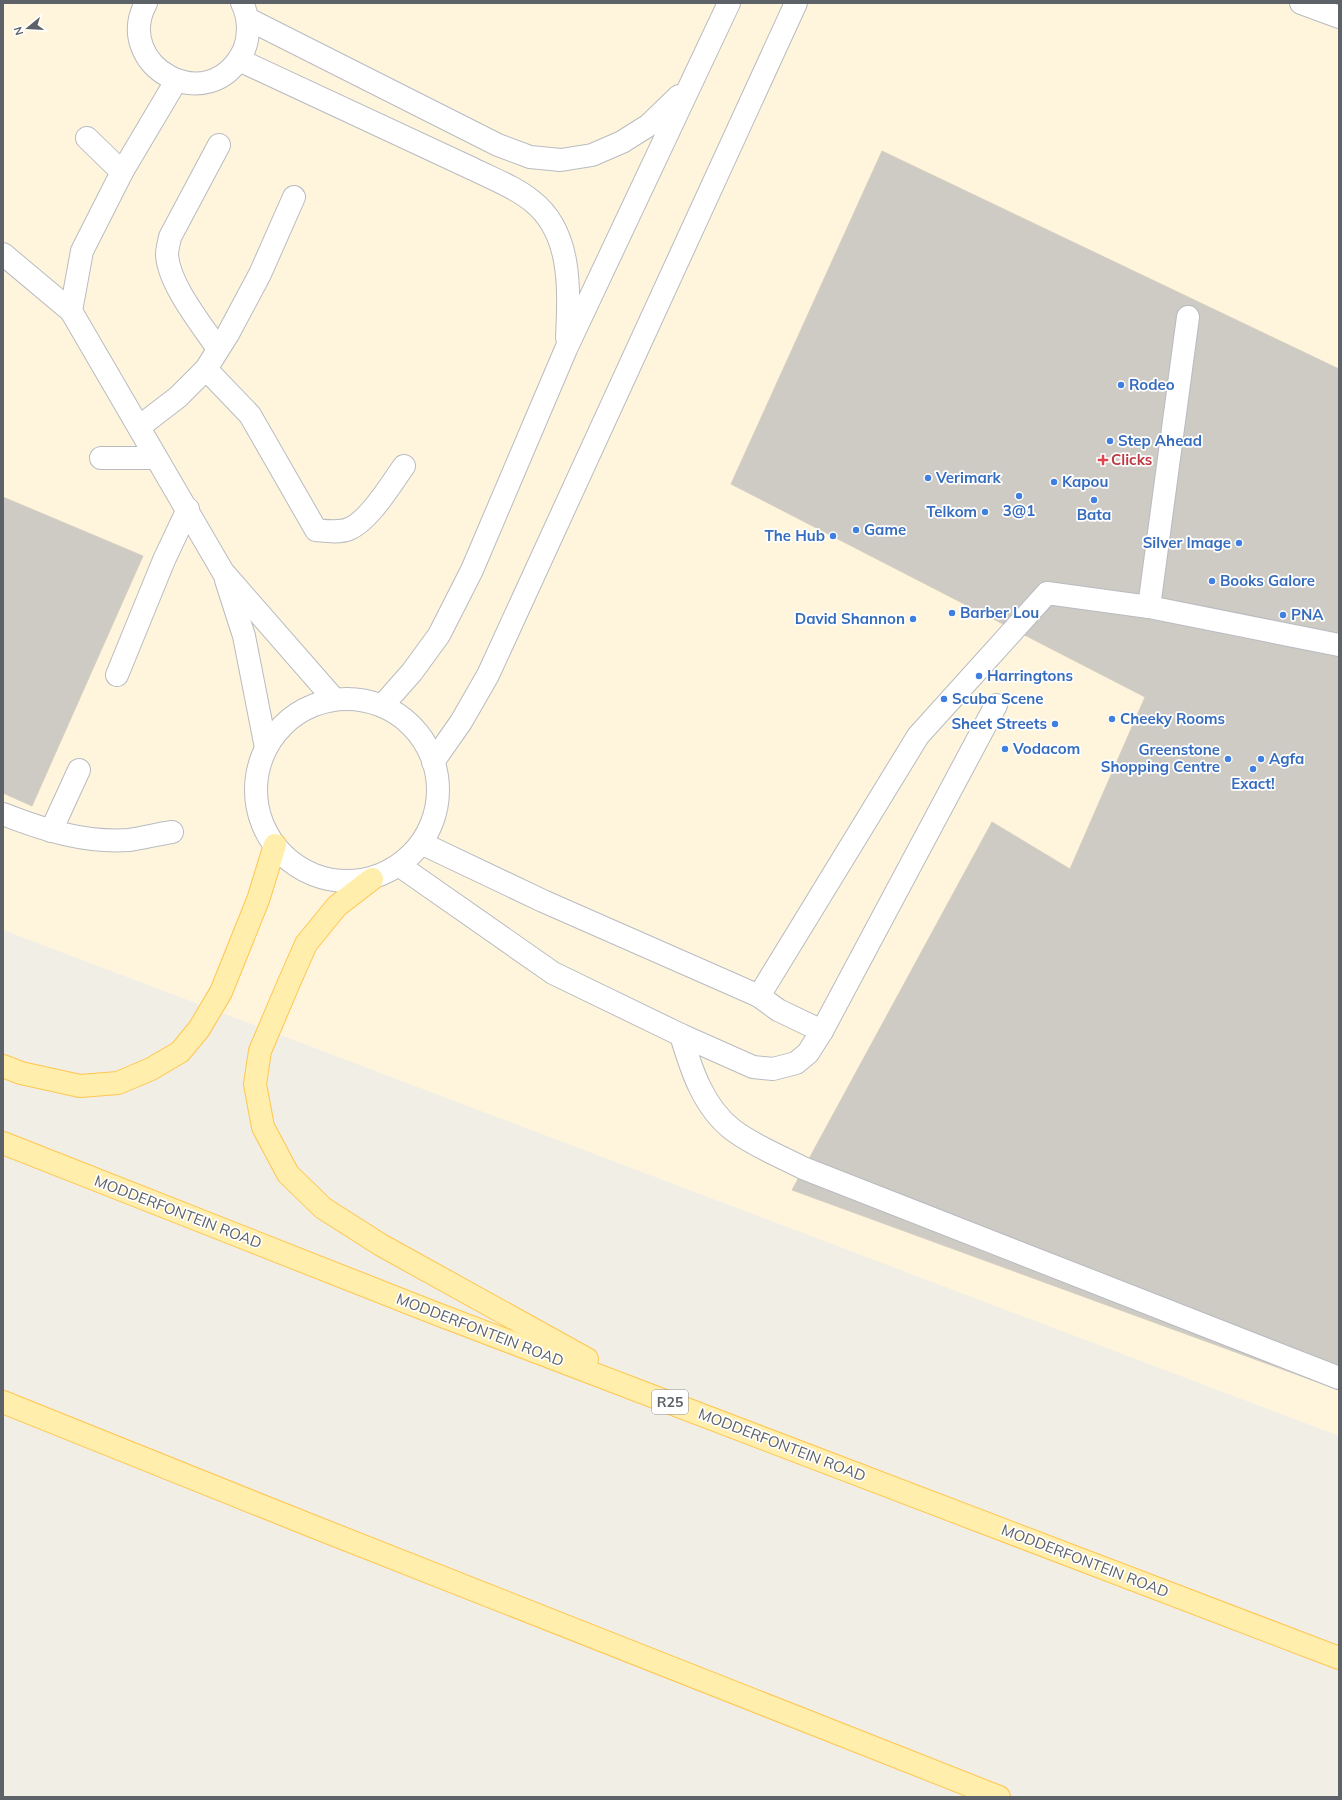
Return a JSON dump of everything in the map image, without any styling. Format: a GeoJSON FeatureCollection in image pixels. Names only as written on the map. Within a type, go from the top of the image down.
{"type":"FeatureCollection","features":[{"type":"Feature","properties":{"kind":"main road"},"geometry":{"type":"LineString","coordinates":[[3,1066],[21,1073],[80,1086],[118,1083],[151,1069],[180,1052],[199,1029],[221,992],[258,900],[275,845]]}},
{"type":"Feature","properties":{"kind":"main road"},"geometry":{"type":"LineString","coordinates":[[372,879],[337,906],[306,944],[260,1051],[255,1084],[263,1127],[288,1174],[323,1208],[381,1245],[656,1397]]}},
{"type":"Feature","properties":{"kind":"main road","name":"MODDERFONTEIN ROAD"},"geometry":{"type":"LineString","coordinates":[[3,1144],[437,1314],[1339,1658]]}},
{"type":"Feature","properties":{"kind":"main road"},"geometry":{"type":"LineString","coordinates":[[3,1402],[307,1524],[999,1797]]}},
{"type":"Feature","properties":{"kind":"street"},"geometry":{"type":"LineString","coordinates":[[146,3],[140,22],[141,41],[148,58],[160,72],[176,81],[194,84],[211,81],[227,73],[239,60],[248,41],[245,11]]}},
{"type":"Feature","properties":{"kind":"street"},"geometry":{"type":"LineString","coordinates":[[382,706],[412,672],[439,635],[472,570],[566,349],[729,3]]}},
{"type":"Feature","properties":{"kind":"street"},"geometry":{"type":"LineString","coordinates":[[433,762],[461,722],[488,675],[796,3]]}},
{"type":"Feature","properties":{"kind":"street"},"geometry":{"type":"LineString","coordinates":[[1301,3],[1339,17]]}},
{"type":"Feature","properties":{"kind":"street"},"geometry":{"type":"LineString","coordinates":[[245,11],[498,145],[530,157],[561,160],[592,155],[622,142],[649,125],[689,86]]}},
{"type":"Feature","properties":{"kind":"street"},"geometry":{"type":"LineString","coordinates":[[239,60],[495,179],[533,202],[550,220],[560,241],[568,271],[569,301],[566,349]]}},
{"type":"Feature","properties":{"kind":"street"},"geometry":{"type":"LineString","coordinates":[[72,311],[82,251],[122,172],[176,81]]}},
{"type":"Feature","properties":{"kind":"street"},"geometry":{"type":"LineString","coordinates":[[87,138],[122,172]]}},
{"type":"Feature","properties":{"kind":"street"},"geometry":{"type":"LineString","coordinates":[[218,350],[179,289],[169,266],[167,254],[170,237],[219,145]]}},
{"type":"Feature","properties":{"kind":"street"},"geometry":{"type":"LineString","coordinates":[[139,427],[178,397],[206,369],[228,334],[260,274],[294,197]]}},
{"type":"Feature","properties":{"kind":"street"},"geometry":{"type":"LineString","coordinates":[[3,254],[72,311],[156,458],[188,509],[223,572],[244,636],[266,748]]}},
{"type":"Feature","properties":{"kind":"street"},"geometry":{"type":"LineString","coordinates":[[1149,607],[1188,317]]}},
{"type":"Feature","properties":{"kind":"street"},"geometry":{"type":"LineString","coordinates":[[206,369],[250,415],[316,530],[330,532],[349,529],[363,520],[404,466]]}},
{"type":"Feature","properties":{"kind":"street"},"geometry":{"type":"LineString","coordinates":[[101,458],[156,458]]}},
{"type":"Feature","properties":{"kind":"street"},"geometry":{"type":"LineString","coordinates":[[117,675],[164,560],[188,509]]}},
{"type":"Feature","properties":{"kind":"street"},"geometry":{"type":"LineString","coordinates":[[223,572],[334,699]]}},
{"type":"Feature","properties":{"kind":"street"},"geometry":{"type":"LineString","coordinates":[[759,996],[918,736],[1047,594],[1149,607],[1339,645]]}},
{"type":"Feature","properties":{"kind":"street"},"geometry":{"type":"LineString","coordinates":[[334,699],[363,699],[382,706],[390,709],[413,726],[431,753],[439,784],[436,814],[423,844],[400,866],[372,879],[341,882],[310,875],[284,857],[265,832],[257,804],[257,775],[266,748],[283,724],[307,707],[334,699]]}},
{"type":"Feature","properties":{"kind":"street"},"geometry":{"type":"LineString","coordinates":[[400,866],[554,973],[681,1035],[754,1067],[773,1070],[796,1063],[808,1053],[822,1031],[996,705]]}},
{"type":"Feature","properties":{"kind":"street"},"geometry":{"type":"LineString","coordinates":[[51,831],[79,770]]}},
{"type":"Feature","properties":{"kind":"street"},"geometry":{"type":"LineString","coordinates":[[3,814],[51,831],[77,838],[130,840],[172,832]]}},
{"type":"Feature","properties":{"kind":"street"},"geometry":{"type":"LineString","coordinates":[[423,844],[543,901],[759,996],[778,1010],[822,1031]]}},
{"type":"Feature","properties":{"kind":"street"},"geometry":{"type":"LineString","coordinates":[[681,1035],[698,1085],[714,1112],[733,1130],[756,1144],[804,1168],[1339,1378]]}},
{"type":"Feature","properties":{"kind":"shaded area"},"geometry":{"type":"Polygon","coordinates":[[[3,3],[1339,3],[1339,1436],[3,930],[3,3]]]}},
{"type":"Feature","properties":{"kind":"building","name":"Greenstone Shopping Centre"},"geometry":{"type":"Polygon","coordinates":[[[882,151],[1339,369],[1339,1390],[792,1190],[992,822],[1070,869],[1145,697],[731,484],[882,151]]]}},
{"type":"Feature","properties":{"kind":"building"},"geometry":{"type":"Polygon","coordinates":[[[3,497],[143,556],[32,806],[3,793],[3,497]]]}},
{"type":"Feature","properties":{"kind":"place","name":"Rodeo"},"geometry":{"type":"Point","coordinates":[1121,385]}},
{"type":"Feature","properties":{"kind":"place","name":"Step Ahead"},"geometry":{"type":"Point","coordinates":[1110,441]}},
{"type":"Feature","properties":{"kind":"place","name":"Clicks"},"geometry":{"type":"Point","coordinates":[1103,460]}},
{"type":"Feature","properties":{"kind":"place","name":"Verimark"},"geometry":{"type":"Point","coordinates":[928,478]}},
{"type":"Feature","properties":{"kind":"place","name":"Kapou"},"geometry":{"type":"Point","coordinates":[1054,482]}},
{"type":"Feature","properties":{"kind":"place","name":"3@1"},"geometry":{"type":"Point","coordinates":[1019,496]}},
{"type":"Feature","properties":{"kind":"place","name":"Bata"},"geometry":{"type":"Point","coordinates":[1094,500]}},
{"type":"Feature","properties":{"kind":"place","name":"Telkom"},"geometry":{"type":"Point","coordinates":[985,512]}},
{"type":"Feature","properties":{"kind":"place","name":"Game"},"geometry":{"type":"Point","coordinates":[856,530]}},
{"type":"Feature","properties":{"kind":"place","name":"The Hub"},"geometry":{"type":"Point","coordinates":[833,536]}},
{"type":"Feature","properties":{"kind":"place","name":"Silver Image"},"geometry":{"type":"Point","coordinates":[1239,543]}},
{"type":"Feature","properties":{"kind":"place","name":"Books Galore"},"geometry":{"type":"Point","coordinates":[1212,581]}},
{"type":"Feature","properties":{"kind":"place","name":"Barber Lou"},"geometry":{"type":"Point","coordinates":[952,613]}},
{"type":"Feature","properties":{"kind":"place","name":"PNA"},"geometry":{"type":"Point","coordinates":[1283,615]}},
{"type":"Feature","properties":{"kind":"place","name":"David Shannon"},"geometry":{"type":"Point","coordinates":[913,619]}},
{"type":"Feature","properties":{"kind":"place","name":"Harringtons"},"geometry":{"type":"Point","coordinates":[979,676]}},
{"type":"Feature","properties":{"kind":"place","name":"Scuba Scene"},"geometry":{"type":"Point","coordinates":[944,699]}},
{"type":"Feature","properties":{"kind":"place","name":"Cheeky Rooms"},"geometry":{"type":"Point","coordinates":[1112,719]}},
{"type":"Feature","properties":{"kind":"place","name":"Sheet Streets"},"geometry":{"type":"Point","coordinates":[1055,724]}},
{"type":"Feature","properties":{"kind":"place","name":"Vodacom"},"geometry":{"type":"Point","coordinates":[1005,749]}},
{"type":"Feature","properties":{"kind":"place","name":"Greenstone Shopping Centre"},"geometry":{"type":"Point","coordinates":[1228,759]}},
{"type":"Feature","properties":{"kind":"place","name":"Agfa"},"geometry":{"type":"Point","coordinates":[1261,759]}},
{"type":"Feature","properties":{"kind":"place","name":"Exact!"},"geometry":{"type":"Point","coordinates":[1253,769]}}]}
